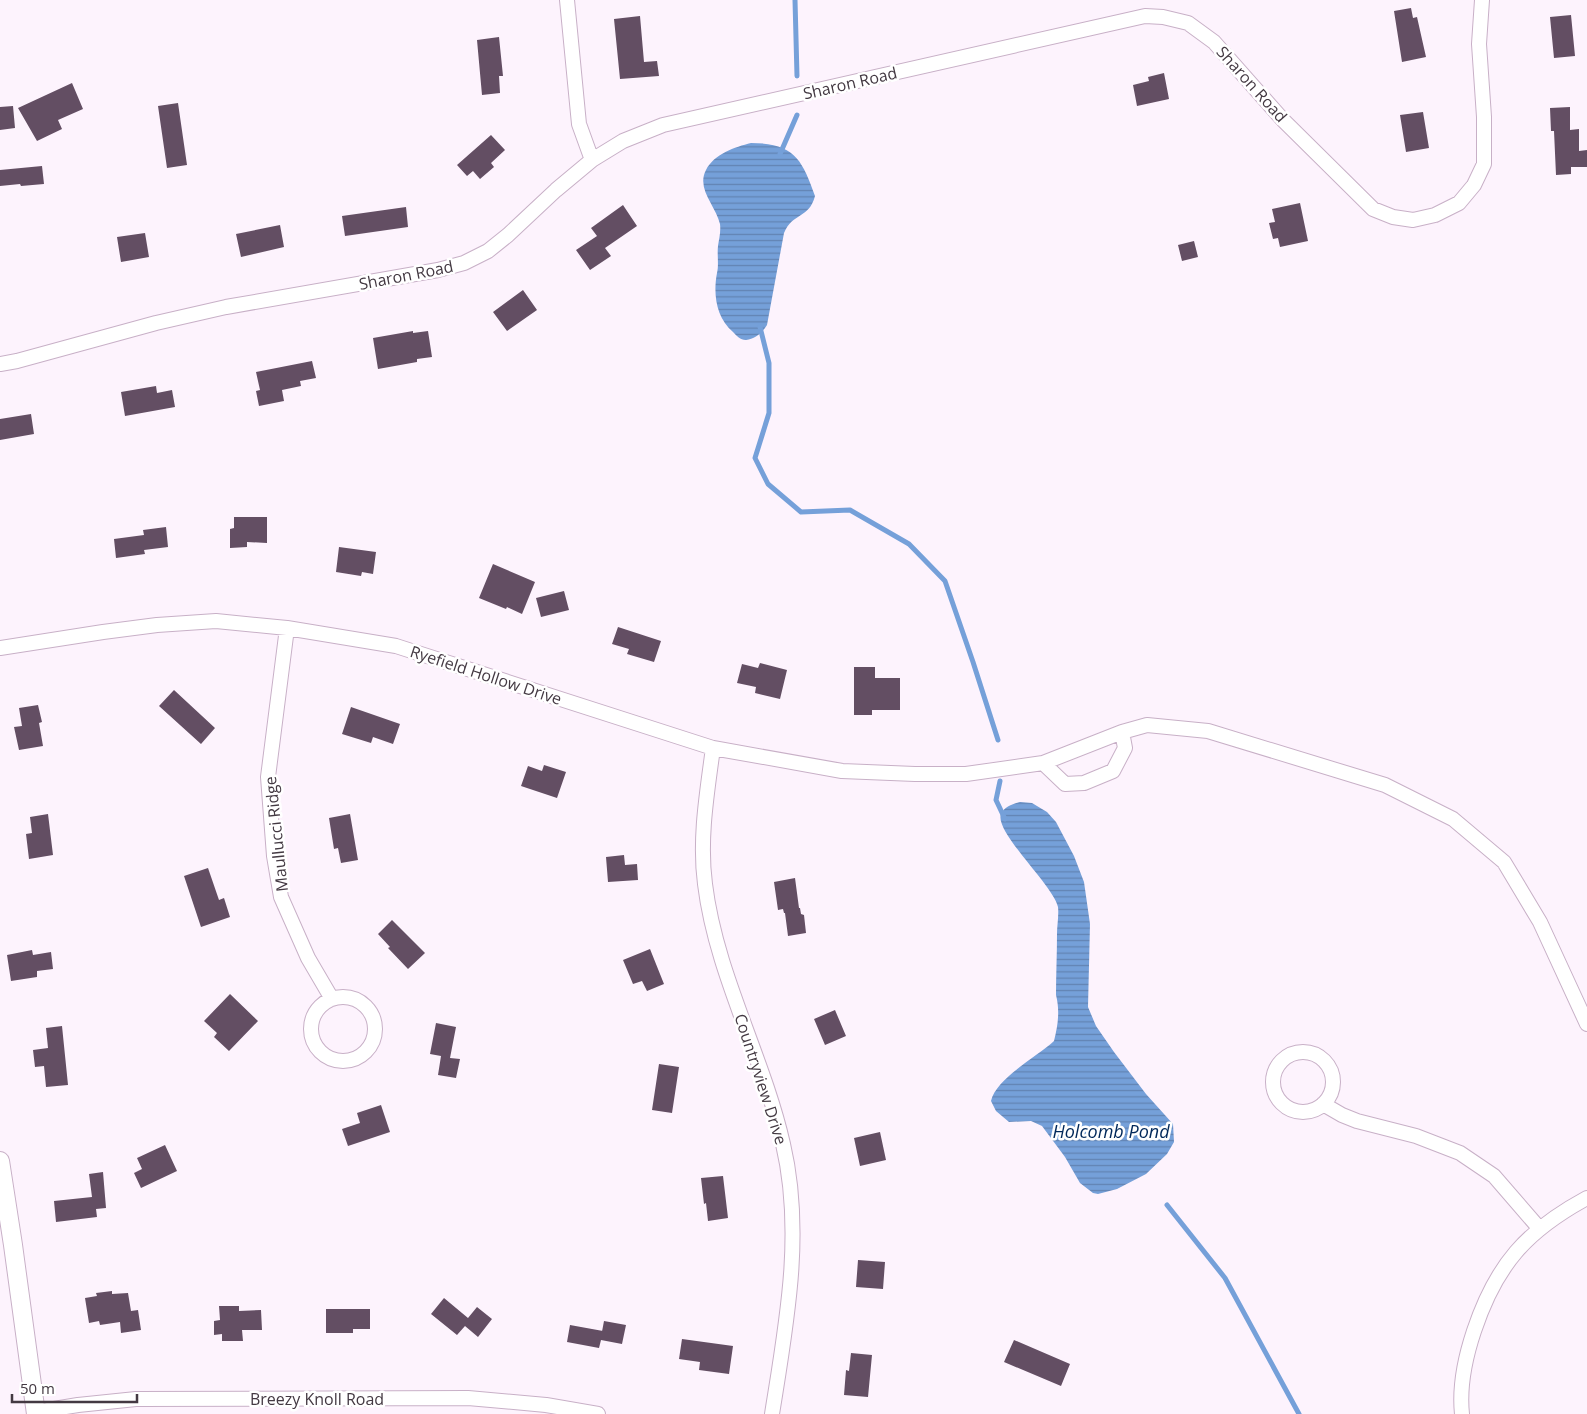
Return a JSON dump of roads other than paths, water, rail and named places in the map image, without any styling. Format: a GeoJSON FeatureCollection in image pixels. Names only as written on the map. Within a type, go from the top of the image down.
{"type":"FeatureCollection","features":[{"type":"Feature","properties":{"kind":"street"},"geometry":{"type":"LineString","coordinates":[[567,0],[580,124],[592,160]]}},
{"type":"Feature","properties":{"kind":"street","name":"Sharon Road"},"geometry":{"type":"LineString","coordinates":[[0,364],[156,323],[218,309],[438,270],[464,263],[488,251],[508,236],[556,190],[592,160],[623,141],[663,125],[1145,16],[1163,17],[1188,23],[1214,42],[1283,120],[1373,209],[1393,217],[1413,220],[1435,215],[1459,203],[1474,184],[1484,164],[1484,117],[1479,44],[1482,0]]}},
{"type":"Feature","properties":{"kind":"street","name":"Ryefield Hollow Drive"},"geometry":{"type":"LineString","coordinates":[[0,648],[157,625],[216,621],[287,628],[396,646],[713,748],[842,771],[966,774],[1043,763],[1122,732],[1147,725],[1208,731],[1385,785],[1453,819],[1504,862],[1540,922],[1587,1024]]}},
{"type":"Feature","properties":{"kind":"street","name":"Maullucci Ridge"},"geometry":{"type":"LineString","coordinates":[[287,628],[268,777],[274,856],[281,897],[308,958],[332,999]]}},
{"type":"Feature","properties":{"kind":"street"},"geometry":{"type":"LineString","coordinates":[[1043,763],[1065,784],[1084,783],[1114,771],[1125,748],[1122,732]]}},
{"type":"Feature","properties":{"kind":"street","name":"Countryview Drive"},"geometry":{"type":"LineString","coordinates":[[713,748],[702,848],[705,884],[716,939],[784,1144],[792,1198],[793,1252],[786,1326],[772,1414]]}},
{"type":"Feature","properties":{"kind":"street"},"geometry":{"type":"LineString","coordinates":[[340,997],[356,1000],[369,1011],[373,1018],[374,1035],[371,1043],[366,1050],[352,1059],[333,1059],[325,1055],[317,1048],[313,1039],[311,1030],[312,1020],[316,1011],[332,999],[340,997]]}},
{"type":"Feature","properties":{"kind":"street"},"geometry":{"type":"LineString","coordinates":[[1298,1053],[1308,1053],[1324,1061],[1330,1069],[1333,1078],[1329,1097],[1323,1104],[1315,1110],[1305,1112],[1295,1111],[1282,1103],[1274,1091],[1273,1081],[1275,1071],[1281,1062],[1289,1056],[1298,1053]]}},
{"type":"Feature","properties":{"kind":"street"},"geometry":{"type":"LineString","coordinates":[[1323,1104],[1342,1116],[1416,1136],[1460,1153],[1494,1176],[1539,1228]]}},
{"type":"Feature","properties":{"kind":"street"},"geometry":{"type":"LineString","coordinates":[[0,1161],[36,1413]]}},
{"type":"Feature","properties":{"kind":"street"},"geometry":{"type":"LineString","coordinates":[[1462,1414],[1463,1370],[1483,1306],[1494,1284],[1512,1256],[1539,1228],[1560,1212],[1587,1198]]}},
{"type":"Feature","properties":{"kind":"street","name":"Breezy Knoll Road"},"geometry":{"type":"LineString","coordinates":[[36,1413],[78,1405],[136,1399],[468,1398],[546,1405],[598,1414]]}},
{"type":"Feature","properties":{"kind":"water"},"geometry":{"type":"Polygon","coordinates":[[[751,143],[777,146],[787,150],[806,172],[815,196],[809,209],[792,222],[784,233],[767,325],[758,335],[746,340],[739,338],[727,326],[719,313],[715,289],[720,224],[703,184],[706,170],[714,160],[732,149],[751,143]]]}},
{"type":"Feature","properties":{"kind":"water","name":"Holcomb Pond"},"geometry":{"type":"Polygon","coordinates":[[[1020,802],[1032,803],[1047,812],[1056,822],[1074,856],[1084,882],[1090,924],[1088,1007],[1096,1026],[1146,1094],[1173,1124],[1174,1142],[1167,1154],[1146,1174],[1117,1189],[1098,1194],[1093,1193],[1080,1183],[1065,1157],[1042,1126],[1031,1121],[1009,1122],[996,1111],[991,1101],[994,1092],[1009,1076],[1054,1041],[1057,1029],[1058,907],[1054,897],[1015,846],[1001,822],[1001,814],[1004,809],[1020,802]]]}},
{"type":"Feature","properties":{"kind":"waterway"},"geometry":{"type":"LineString","coordinates":[[795,0],[797,76]]}},
{"type":"Feature","properties":{"kind":"waterway"},"geometry":{"type":"LineString","coordinates":[[780,154],[797,115]]}},
{"type":"Feature","properties":{"kind":"waterway"},"geometry":{"type":"LineString","coordinates":[[760,327],[769,363],[769,413],[755,458],[768,484],[801,512],[850,510],[909,544],[945,581],[998,740]]}},
{"type":"Feature","properties":{"kind":"waterway"},"geometry":{"type":"LineString","coordinates":[[1000,781],[996,800],[1005,819]]}},
{"type":"Feature","properties":{"kind":"waterway"},"geometry":{"type":"LineString","coordinates":[[1167,1205],[1225,1278],[1299,1414]]}}]}
